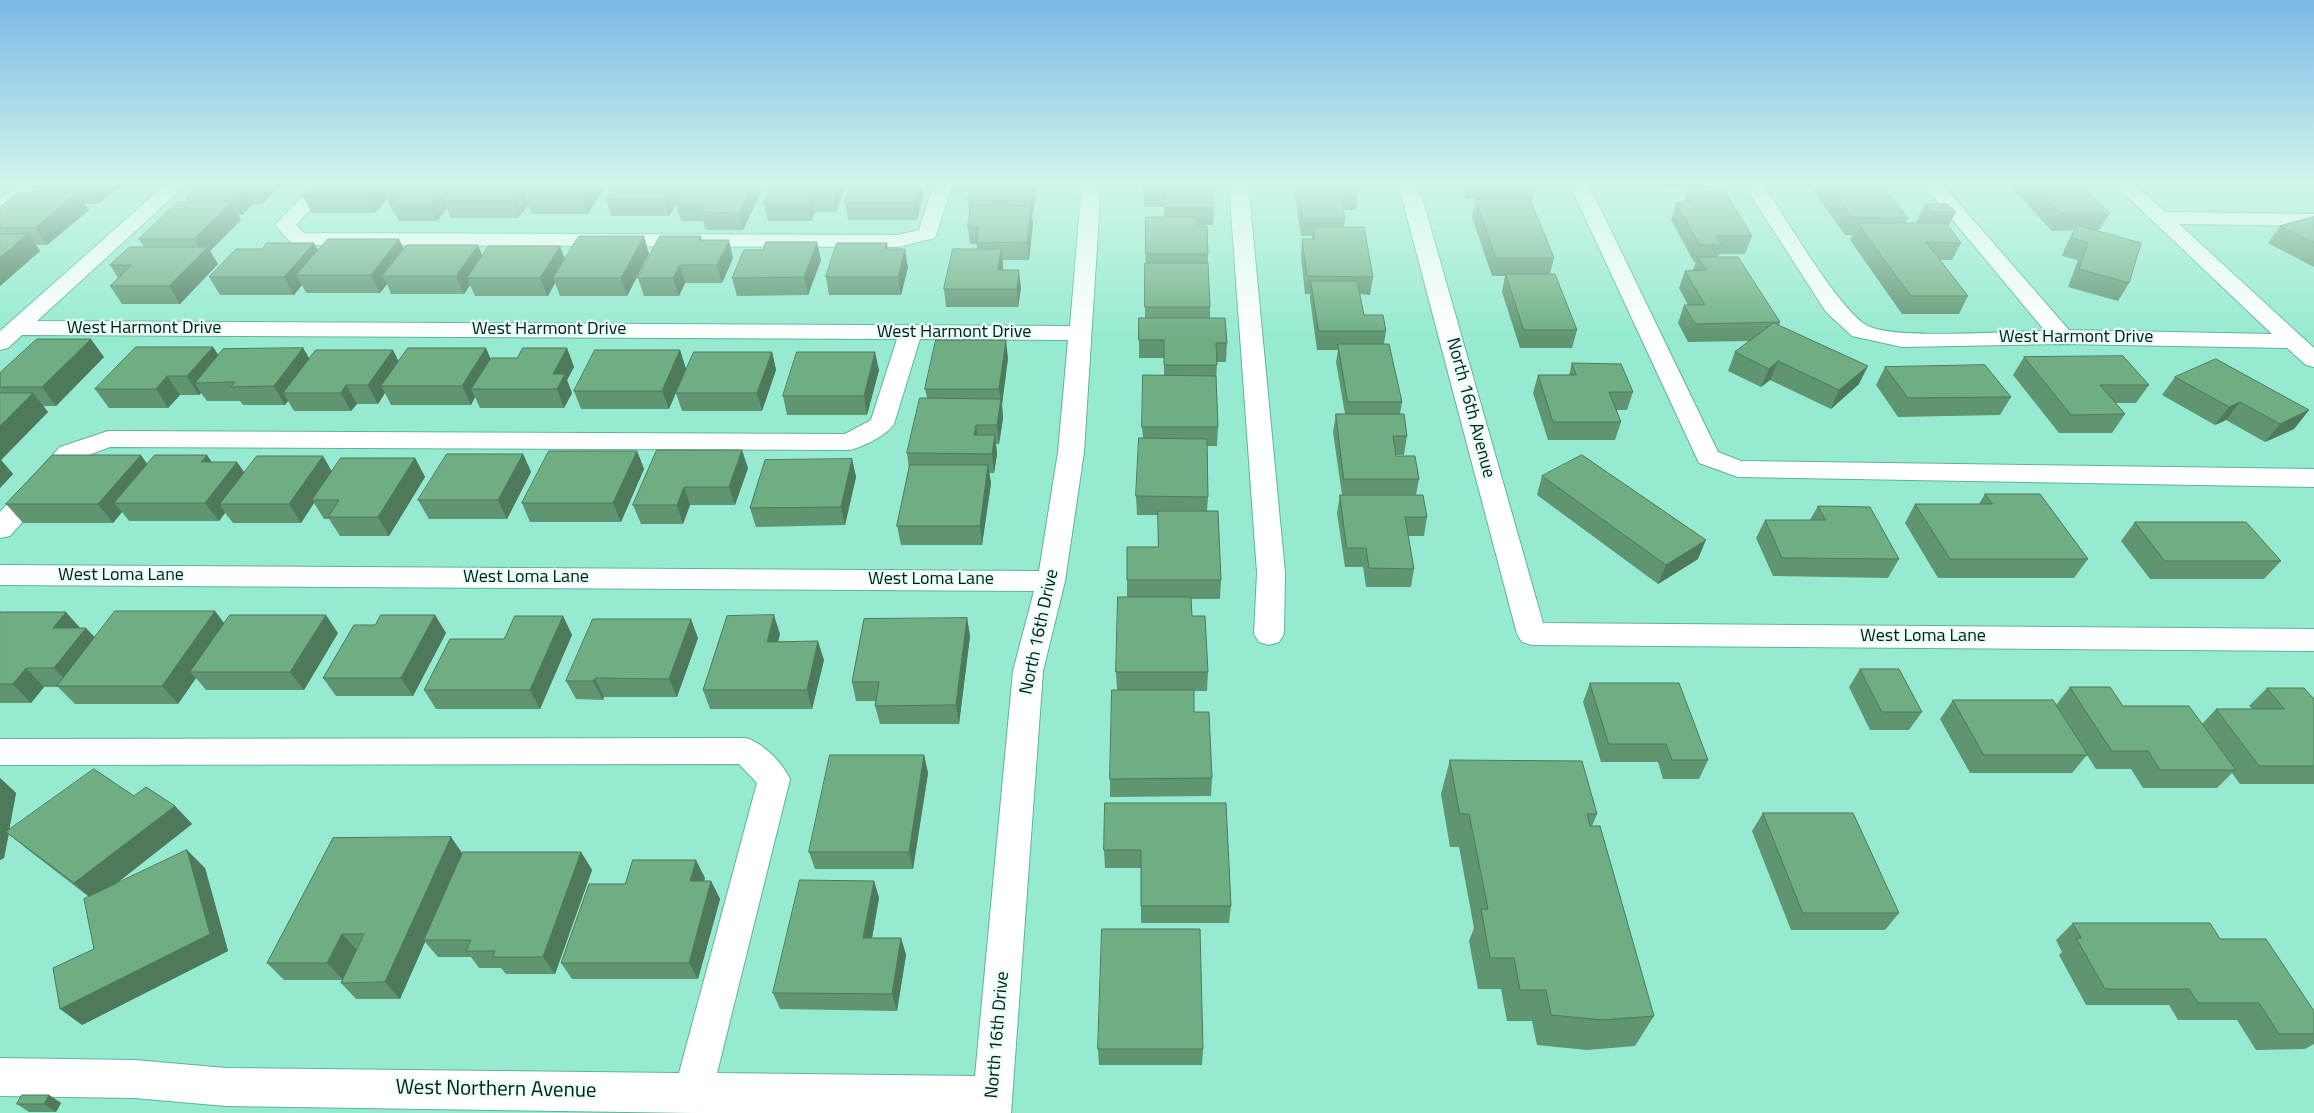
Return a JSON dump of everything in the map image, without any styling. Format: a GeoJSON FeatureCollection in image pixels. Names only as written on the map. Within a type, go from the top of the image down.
{"type":"FeatureCollection","features":[{"type":"Feature","properties":{"kind":"street"},"geometry":{"type":"LineString","coordinates":[[8,336],[120,235]]}},
{"type":"Feature","properties":{"kind":"street"},"geometry":{"type":"LineString","coordinates":[[294,235],[298,239],[898,241],[924,235]]}},
{"type":"Feature","properties":{"kind":"street","name":"North 16th Drive"},"geometry":{"type":"LineString","coordinates":[[992,1105],[1028,671],[1051,581],[1070,462],[1088,235]]}},
{"type":"Feature","properties":{"kind":"street"},"geometry":{"type":"LineString","coordinates":[[1242,235],[1271,573],[1269,634]]}},
{"type":"Feature","properties":{"kind":"street","name":"North 16th Avenue"},"geometry":{"type":"LineString","coordinates":[[1423,235],[1532,634]]}},
{"type":"Feature","properties":{"kind":"street"},"geometry":{"type":"LineString","coordinates":[[1603,235],[1708,457],[1738,469],[2314,478]]}},
{"type":"Feature","properties":{"kind":"street","name":"West Harmont Drive"},"geometry":{"type":"LineString","coordinates":[[1787,235],[1834,307],[1860,331],[1902,340],[2063,337],[2292,340]]}},
{"type":"Feature","properties":{"kind":"street"},"geometry":{"type":"LineString","coordinates":[[1976,235],[2063,337]]}},
{"type":"Feature","properties":{"kind":"street"},"geometry":{"type":"LineString","coordinates":[[2178,235],[2314,360]]}},
{"type":"Feature","properties":{"kind":"street"},"geometry":{"type":"LineString","coordinates":[[0,529],[69,453],[108,440],[850,442],[882,424],[911,332]]}},
{"type":"Feature","properties":{"kind":"street","name":"West Harmont Drive"},"geometry":{"type":"LineString","coordinates":[[8,336],[911,332],[1081,334]]}},
{"type":"Feature","properties":{"kind":"street","name":"West Loma Lane"},"geometry":{"type":"LineString","coordinates":[[0,575],[1051,581]]}},
{"type":"Feature","properties":{"kind":"street","name":"West Loma Lane"},"geometry":{"type":"LineString","coordinates":[[1532,634],[2314,640]]}},
{"type":"Feature","properties":{"kind":"street"},"geometry":{"type":"LineString","coordinates":[[0,752],[746,751],[774,779],[693,1093]]}},
{"type":"Feature","properties":{"kind":"street","name":"West Northern Avenue"},"geometry":{"type":"LineString","coordinates":[[0,1077],[135,1079],[226,1087],[693,1093],[992,1105]]}},
{"type":"Feature","properties":{"kind":"building"},"geometry":{"type":"Polygon","coordinates":[[[0,235],[27,235],[0,257],[0,235]]]}},
{"type":"Feature","properties":{"kind":"building"},"geometry":{"type":"Polygon","coordinates":[[[143,235],[198,235],[194,239],[139,239],[143,235]]]}},
{"type":"Feature","properties":{"kind":"building"},"geometry":{"type":"Polygon","coordinates":[[[978,235],[1028,235],[1027,242],[976,243],[978,235]]]}},
{"type":"Feature","properties":{"kind":"building"},"geometry":{"type":"Polygon","coordinates":[[[1146,235],[1207,235],[1208,254],[1146,254],[1146,235]]]}},
{"type":"Feature","properties":{"kind":"building"},"geometry":{"type":"Polygon","coordinates":[[[1314,235],[1365,235],[1373,277],[1307,276],[1302,239],[1315,239],[1314,235]]]}},
{"type":"Feature","properties":{"kind":"building"},"geometry":{"type":"Polygon","coordinates":[[[1488,235],[1545,235],[1554,258],[1496,258],[1488,235]]]}},
{"type":"Feature","properties":{"kind":"building"},"geometry":{"type":"Polygon","coordinates":[[[1694,235],[1752,236],[1717,236],[1722,245],[1700,245],[1694,235]]]}},
{"type":"Feature","properties":{"kind":"building"},"geometry":{"type":"Polygon","coordinates":[[[1867,235],[1955,235],[1961,243],[1926,242],[1968,296],[1911,296],[1867,235]]]}},
{"type":"Feature","properties":{"kind":"building"},"geometry":{"type":"Polygon","coordinates":[[[2073,235],[2112,235],[2141,243],[2129,283],[2079,269],[2088,243],[2072,238],[2073,235]]]}},
{"type":"Feature","properties":{"kind":"building"},"geometry":{"type":"Polygon","coordinates":[[[2298,235],[2314,235],[2314,243],[2298,235]]]}},
{"type":"Feature","properties":{"kind":"building"},"geometry":{"type":"Polygon","coordinates":[[[579,236],[644,236],[621,278],[553,278],[579,236]]]}},
{"type":"Feature","properties":{"kind":"building"},"geometry":{"type":"Polygon","coordinates":[[[660,236],[701,236],[699,240],[729,240],[717,265],[680,265],[673,278],[638,278],[660,236]]]}},
{"type":"Feature","properties":{"kind":"building"},"geometry":{"type":"Polygon","coordinates":[[[328,239],[399,239],[371,275],[296,275],[328,239]]]}},
{"type":"Feature","properties":{"kind":"building"},"geometry":{"type":"Polygon","coordinates":[[[766,242],[817,242],[804,277],[732,278],[744,250],[763,250],[766,242]]]}},
{"type":"Feature","properties":{"kind":"building"},"geometry":{"type":"Polygon","coordinates":[[[267,243],[314,243],[284,277],[209,277],[236,249],[262,249],[267,243]]]}},
{"type":"Feature","properties":{"kind":"building"},"geometry":{"type":"Polygon","coordinates":[[[837,243],[887,243],[885,249],[905,249],[898,277],[826,277],[837,243]]]}},
{"type":"Feature","properties":{"kind":"building"},"geometry":{"type":"Polygon","coordinates":[[[407,245],[478,245],[456,276],[382,276],[407,245]]]}},
{"type":"Feature","properties":{"kind":"building"},"geometry":{"type":"Polygon","coordinates":[[[489,246],[560,246],[540,278],[467,278],[489,246]]]}},
{"type":"Feature","properties":{"kind":"building"},"geometry":{"type":"Polygon","coordinates":[[[130,247],[208,247],[169,286],[110,286],[132,265],[110,265],[130,247]]]}},
{"type":"Feature","properties":{"kind":"building"},"geometry":{"type":"Polygon","coordinates":[[[953,249],[1001,249],[998,270],[1019,270],[1017,289],[944,289],[953,249]]]}},
{"type":"Feature","properties":{"kind":"building"},"geometry":{"type":"Polygon","coordinates":[[[1698,257],[1738,257],[1780,322],[1695,324],[1684,305],[1705,305],[1685,271],[1706,270],[1698,257]]]}},
{"type":"Feature","properties":{"kind":"building"},"geometry":{"type":"Polygon","coordinates":[[[1145,263],[1208,263],[1210,307],[1145,307],[1145,263]]]}},
{"type":"Feature","properties":{"kind":"building"},"geometry":{"type":"Polygon","coordinates":[[[1506,274],[1555,274],[1577,330],[1524,330],[1506,274]]]}},
{"type":"Feature","properties":{"kind":"building"},"geometry":{"type":"Polygon","coordinates":[[[1311,281],[1357,281],[1364,315],[1383,315],[1386,331],[1319,331],[1311,281]]]}},
{"type":"Feature","properties":{"kind":"building"},"geometry":{"type":"Polygon","coordinates":[[[1139,318],[1225,318],[1227,343],[1216,343],[1217,365],[1164,365],[1164,340],[1139,340],[1139,318]]]}},
{"type":"Feature","properties":{"kind":"building"},"geometry":{"type":"Polygon","coordinates":[[[1774,323],[1868,366],[1839,390],[1778,361],[1769,369],[1735,352],[1774,323]]]}},
{"type":"Feature","properties":{"kind":"building"},"geometry":{"type":"Polygon","coordinates":[[[37,339],[91,339],[42,387],[0,387],[0,373],[37,339]]]}},
{"type":"Feature","properties":{"kind":"building"},"geometry":{"type":"Polygon","coordinates":[[[936,340],[1006,340],[999,389],[925,389],[936,340]]]}},
{"type":"Feature","properties":{"kind":"building"},"geometry":{"type":"Polygon","coordinates":[[[1338,344],[1389,344],[1402,402],[1348,402],[1338,344]]]}},
{"type":"Feature","properties":{"kind":"building"},"geometry":{"type":"Polygon","coordinates":[[[136,347],[213,347],[187,376],[167,376],[156,389],[95,389],[136,347]]]}},
{"type":"Feature","properties":{"kind":"building"},"geometry":{"type":"Polygon","coordinates":[[[303,348],[274,386],[231,387],[235,382],[195,383],[223,349],[303,348]]]}},
{"type":"Feature","properties":{"kind":"building"},"geometry":{"type":"Polygon","coordinates":[[[408,348],[486,348],[462,386],[381,386],[408,348]]]}},
{"type":"Feature","properties":{"kind":"building"},"geometry":{"type":"Polygon","coordinates":[[[523,348],[567,348],[553,374],[565,374],[557,389],[471,389],[491,358],[517,358],[523,348]]]}},
{"type":"Feature","properties":{"kind":"building"},"geometry":{"type":"Polygon","coordinates":[[[316,350],[393,350],[368,385],[346,385],[341,393],[283,393],[316,350]]]}},
{"type":"Feature","properties":{"kind":"building"},"geometry":{"type":"Polygon","coordinates":[[[595,350],[680,350],[662,391],[574,391],[595,350]]]}},
{"type":"Feature","properties":{"kind":"building"},"geometry":{"type":"Polygon","coordinates":[[[694,352],[772,352],[757,393],[676,393],[694,352]]]}},
{"type":"Feature","properties":{"kind":"building"},"geometry":{"type":"Polygon","coordinates":[[[797,352],[875,352],[864,396],[783,396],[797,352]]]}},
{"type":"Feature","properties":{"kind":"building"},"geometry":{"type":"Polygon","coordinates":[[[2123,356],[2149,385],[2100,385],[2125,414],[2071,415],[2024,357],[2123,356]]]}},
{"type":"Feature","properties":{"kind":"building"},"geometry":{"type":"Polygon","coordinates":[[[2216,359],[2309,410],[2280,424],[2240,402],[2229,407],[2175,377],[2216,359]]]}},
{"type":"Feature","properties":{"kind":"building"},"geometry":{"type":"Polygon","coordinates":[[[1572,363],[1621,364],[1633,392],[1609,392],[1621,422],[1553,422],[1538,375],[1576,375],[1572,363]]]}},
{"type":"Feature","properties":{"kind":"building"},"geometry":{"type":"Polygon","coordinates":[[[1985,365],[2011,397],[1908,398],[1885,367],[1985,365]]]}},
{"type":"Feature","properties":{"kind":"building"},"geometry":{"type":"Polygon","coordinates":[[[1143,375],[1216,376],[1218,427],[1142,427],[1143,375]]]}},
{"type":"Feature","properties":{"kind":"building"},"geometry":{"type":"Polygon","coordinates":[[[0,393],[33,393],[0,426],[0,393]]]}},
{"type":"Feature","properties":{"kind":"building"},"geometry":{"type":"Polygon","coordinates":[[[920,398],[1001,399],[997,425],[976,425],[974,435],[995,435],[992,454],[907,453],[920,398]]]}},
{"type":"Feature","properties":{"kind":"building"},"geometry":{"type":"Polygon","coordinates":[[[1336,414],[1404,414],[1407,436],[1393,436],[1396,456],[1415,456],[1419,479],[1344,479],[1336,414]]]}},
{"type":"Feature","properties":{"kind":"building"},"geometry":{"type":"Polygon","coordinates":[[[1139,438],[1207,439],[1208,497],[1136,496],[1139,438]]]}},
{"type":"Feature","properties":{"kind":"building"},"geometry":{"type":"Polygon","coordinates":[[[657,450],[742,450],[729,487],[684,487],[677,505],[633,505],[657,450]]]}},
{"type":"Feature","properties":{"kind":"building"},"geometry":{"type":"Polygon","coordinates":[[[549,451],[637,451],[613,503],[522,503],[549,451]]]}},
{"type":"Feature","properties":{"kind":"building"},"geometry":{"type":"Polygon","coordinates":[[[447,454],[523,454],[498,500],[418,500],[447,454]]]}},
{"type":"Feature","properties":{"kind":"building"},"geometry":{"type":"Polygon","coordinates":[[[53,455],[141,455],[98,504],[6,504],[53,455]]]}},
{"type":"Feature","properties":{"kind":"building"},"geometry":{"type":"Polygon","coordinates":[[[155,455],[207,455],[201,462],[237,462],[205,503],[114,503],[155,455]]]}},
{"type":"Feature","properties":{"kind":"building"},"geometry":{"type":"Polygon","coordinates":[[[1582,455],[1706,540],[1666,565],[1542,476],[1582,455]]]}},
{"type":"Feature","properties":{"kind":"building"},"geometry":{"type":"Polygon","coordinates":[[[257,456],[323,456],[289,504],[220,504],[257,456]]]}},
{"type":"Feature","properties":{"kind":"building"},"geometry":{"type":"Polygon","coordinates":[[[341,458],[415,458],[378,517],[328,517],[339,500],[312,500],[341,458]]]}},
{"type":"Feature","properties":{"kind":"building"},"geometry":{"type":"Polygon","coordinates":[[[852,459],[841,507],[750,508],[765,460],[852,459]]]}},
{"type":"Feature","properties":{"kind":"building"},"geometry":{"type":"Polygon","coordinates":[[[910,465],[988,465],[980,526],[897,526],[910,465]]]}},
{"type":"Feature","properties":{"kind":"building"},"geometry":{"type":"Polygon","coordinates":[[[1985,494],[2040,494],[2088,559],[1950,559],[1915,504],[1992,504],[1985,494]]]}},
{"type":"Feature","properties":{"kind":"building"},"geometry":{"type":"Polygon","coordinates":[[[1340,495],[1423,495],[1427,517],[1405,517],[1414,569],[1369,568],[1366,548],[1347,548],[1340,495]]]}},
{"type":"Feature","properties":{"kind":"building"},"geometry":{"type":"Polygon","coordinates":[[[1818,506],[1870,507],[1899,559],[1782,558],[1765,520],[1825,520],[1818,506]]]}},
{"type":"Feature","properties":{"kind":"building"},"geometry":{"type":"Polygon","coordinates":[[[1158,511],[1218,511],[1221,580],[1127,580],[1127,547],[1158,547],[1158,511]]]}},
{"type":"Feature","properties":{"kind":"building"},"geometry":{"type":"Polygon","coordinates":[[[2135,522],[2246,522],[2281,561],[2165,561],[2135,522]]]}},
{"type":"Feature","properties":{"kind":"building"},"geometry":{"type":"Polygon","coordinates":[[[1118,597],[1191,597],[1192,616],[1205,616],[1208,672],[1116,672],[1118,597]]]}},
{"type":"Feature","properties":{"kind":"building"},"geometry":{"type":"Polygon","coordinates":[[[115,611],[215,611],[162,686],[57,686],[115,611]]]}},
{"type":"Feature","properties":{"kind":"building"},"geometry":{"type":"Polygon","coordinates":[[[0,612],[66,612],[53,628],[86,628],[54,668],[26,668],[13,684],[0,684],[0,612]]]}},
{"type":"Feature","properties":{"kind":"building"},"geometry":{"type":"Polygon","coordinates":[[[230,615],[326,615],[290,672],[190,672],[230,615]]]}},
{"type":"Feature","properties":{"kind":"building"},"geometry":{"type":"Polygon","coordinates":[[[381,615],[435,615],[401,678],[323,678],[354,625],[375,625],[381,615]]]}},
{"type":"Feature","properties":{"kind":"building"},"geometry":{"type":"Polygon","coordinates":[[[774,615],[767,642],[818,641],[807,690],[703,690],[727,616],[774,615]]]}},
{"type":"Feature","properties":{"kind":"building"},"geometry":{"type":"Polygon","coordinates":[[[515,616],[563,616],[530,690],[424,690],[450,639],[504,639],[515,616]]]}},
{"type":"Feature","properties":{"kind":"building"},"geometry":{"type":"Polygon","coordinates":[[[967,618],[956,705],[875,706],[879,682],[852,682],[864,619],[967,618]]]}},
{"type":"Feature","properties":{"kind":"building"},"geometry":{"type":"Polygon","coordinates":[[[593,619],[691,619],[669,679],[595,678],[593,681],[566,681],[593,619]]]}},
{"type":"Feature","properties":{"kind":"building"},"geometry":{"type":"Polygon","coordinates":[[[1860,669],[1899,669],[1922,712],[1882,712],[1860,669]]]}},
{"type":"Feature","properties":{"kind":"building"},"geometry":{"type":"Polygon","coordinates":[[[1590,683],[1679,683],[1708,760],[1672,760],[1666,744],[1609,744],[1590,683]]]}},
{"type":"Feature","properties":{"kind":"building"},"geometry":{"type":"Polygon","coordinates":[[[2070,687],[2110,687],[2123,706],[2189,706],[2236,770],[2160,770],[2148,751],[2112,751],[2070,687]]]}},
{"type":"Feature","properties":{"kind":"building"},"geometry":{"type":"Polygon","coordinates":[[[2267,688],[2304,688],[2314,699],[2314,766],[2259,766],[2216,709],[2284,709],[2267,688]]]}},
{"type":"Feature","properties":{"kind":"building"},"geometry":{"type":"Polygon","coordinates":[[[1112,690],[1194,690],[1194,712],[1209,712],[1212,778],[1110,779],[1112,690]]]}},
{"type":"Feature","properties":{"kind":"building"},"geometry":{"type":"Polygon","coordinates":[[[1953,700],[2053,700],[2088,755],[1984,755],[1953,700]]]}},
{"type":"Feature","properties":{"kind":"building"},"geometry":{"type":"Polygon","coordinates":[[[830,755],[924,755],[909,852],[809,852],[830,755]]]}},
{"type":"Feature","properties":{"kind":"building"},"geometry":{"type":"Polygon","coordinates":[[[1450,760],[1582,761],[1597,814],[1587,814],[1590,826],[1600,826],[1654,1016],[1603,1020],[1551,1015],[1546,990],[1520,990],[1514,958],[1490,958],[1481,909],[1488,909],[1469,814],[1460,814],[1450,760]]]}},
{"type":"Feature","properties":{"kind":"building"},"geometry":{"type":"Polygon","coordinates":[[[94,769],[134,796],[146,787],[175,806],[74,883],[6,832],[94,769]]]}},
{"type":"Feature","properties":{"kind":"building"},"geometry":{"type":"Polygon","coordinates":[[[1105,803],[1226,803],[1231,906],[1141,906],[1141,850],[1104,850],[1105,803]]]}},
{"type":"Feature","properties":{"kind":"building"},"geometry":{"type":"Polygon","coordinates":[[[1763,813],[1853,813],[1899,913],[1803,913],[1763,813]]]}},
{"type":"Feature","properties":{"kind":"building"},"geometry":{"type":"Polygon","coordinates":[[[451,837],[385,982],[341,983],[364,934],[342,934],[327,963],[267,963],[333,838],[451,837]]]}},
{"type":"Feature","properties":{"kind":"building"},"geometry":{"type":"Polygon","coordinates":[[[187,850],[210,934],[60,1009],[53,968],[94,949],[84,899],[187,850]]]}},
{"type":"Feature","properties":{"kind":"building"},"geometry":{"type":"Polygon","coordinates":[[[463,852],[581,852],[543,957],[493,957],[495,951],[466,951],[471,940],[424,940],[463,852]]]}},
{"type":"Feature","properties":{"kind":"building"},"geometry":{"type":"Polygon","coordinates":[[[633,860],[696,860],[690,881],[711,881],[689,963],[561,963],[589,884],[625,884],[633,860]]]}},
{"type":"Feature","properties":{"kind":"building"},"geometry":{"type":"Polygon","coordinates":[[[800,880],[874,881],[863,938],[901,938],[892,994],[773,993],[800,880]]]}},
{"type":"Feature","properties":{"kind":"building"},"geometry":{"type":"Polygon","coordinates":[[[2073,923],[2210,923],[2220,939],[2266,939],[2314,1011],[2314,1034],[2279,1034],[2259,1003],[2198,1003],[2189,989],[2105,989],[2076,938],[2081,938],[2073,923]]]}},
{"type":"Feature","properties":{"kind":"building"},"geometry":{"type":"Polygon","coordinates":[[[1102,929],[1200,929],[1203,1049],[1098,1049],[1102,929]]]}},
{"type":"Feature","properties":{"kind":"building"},"geometry":{"type":"Polygon","coordinates":[[[22,1095],[49,1095],[44,1104],[17,1104],[22,1095]]]}}]}
